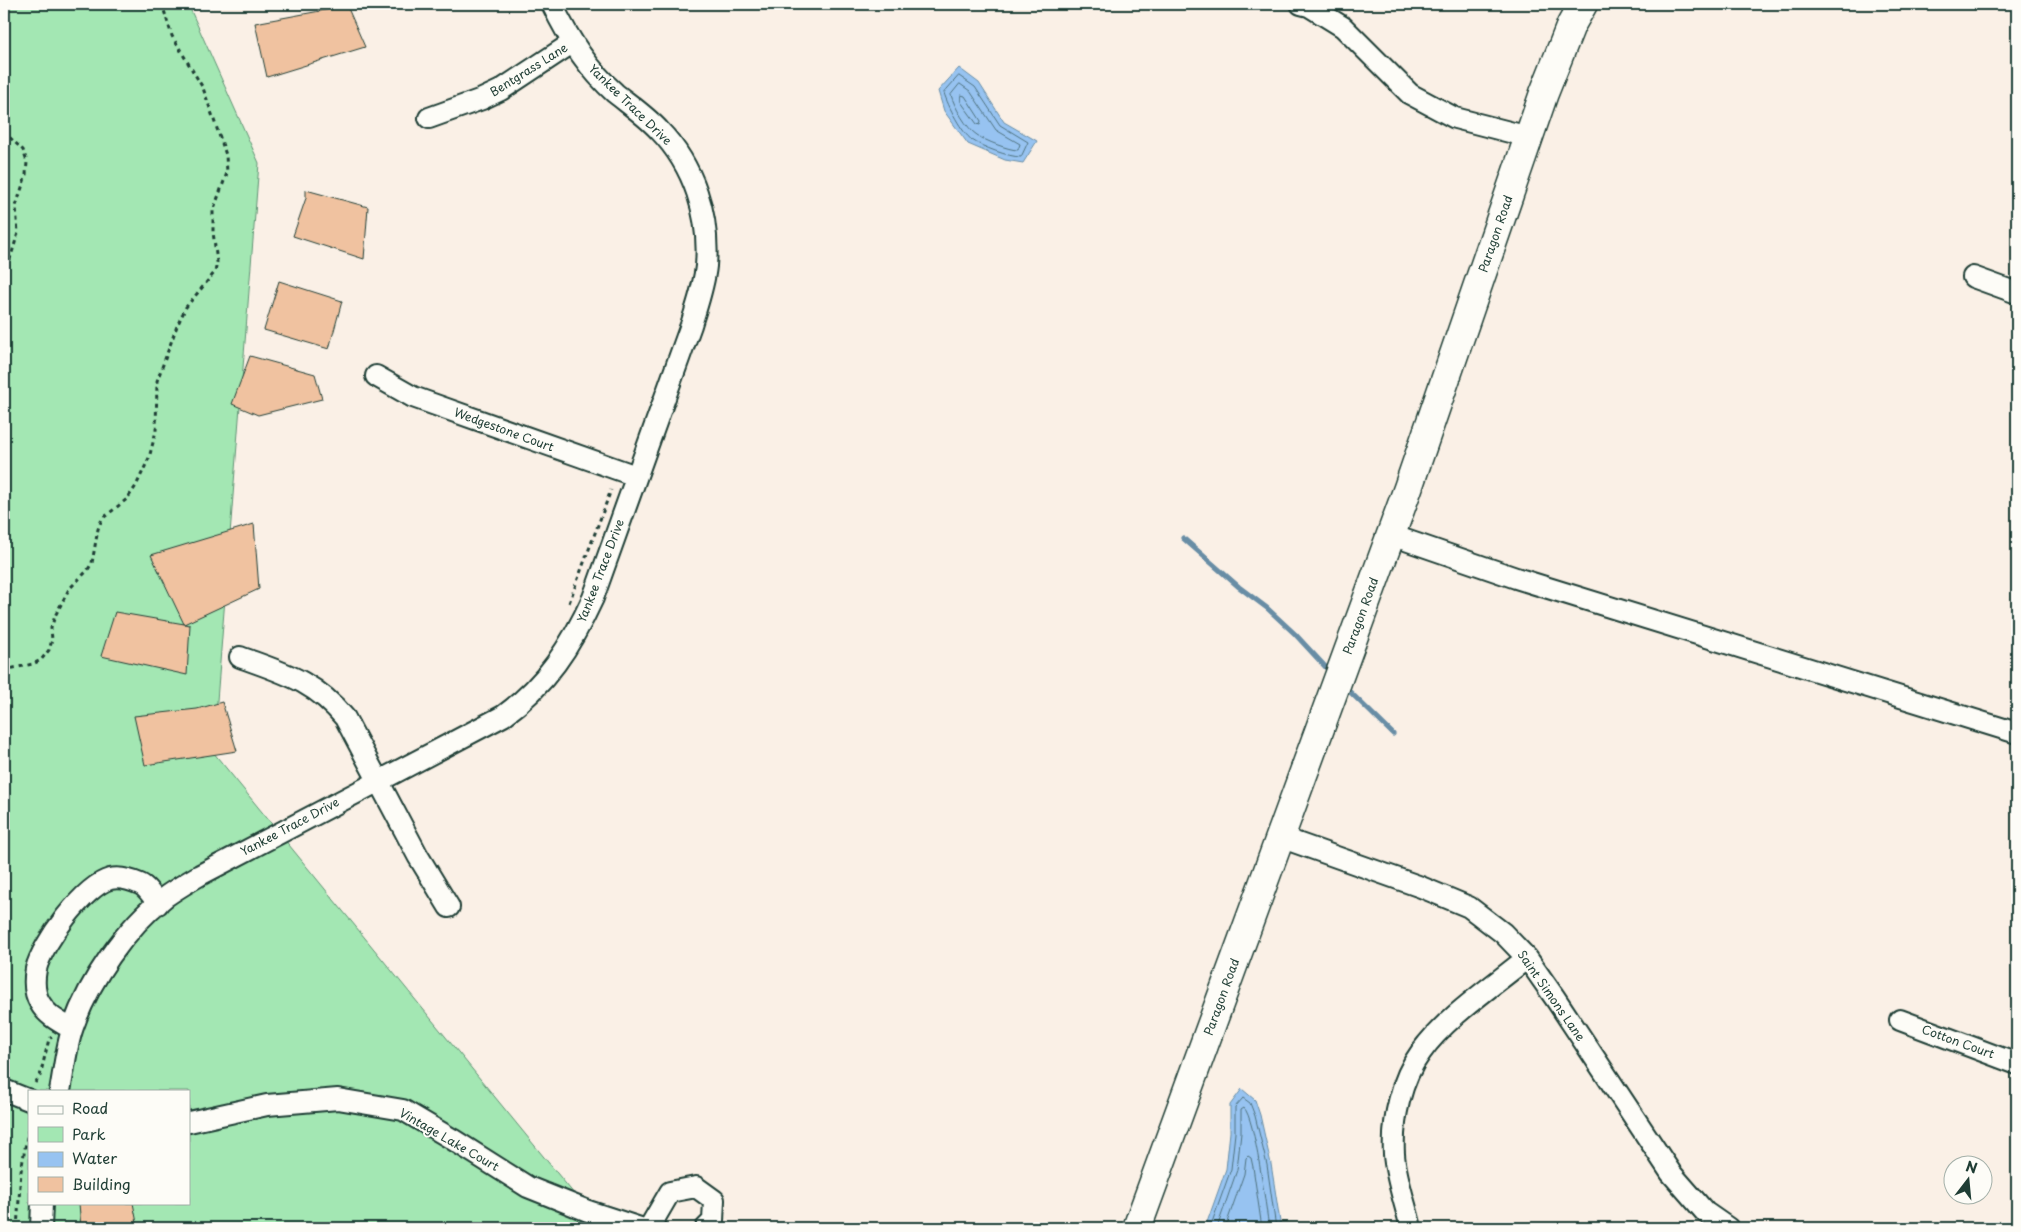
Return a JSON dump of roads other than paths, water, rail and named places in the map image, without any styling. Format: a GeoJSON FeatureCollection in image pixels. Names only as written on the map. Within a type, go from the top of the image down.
{"type":"FeatureCollection","features":[{"type":"Feature","properties":{"kind":"street","name":"Yankee Trace Drive"},"geometry":{"type":"LineString","coordinates":[[60,1090],[65,1024],[84,1000],[106,964],[133,928],[158,904],[200,875],[503,716],[522,703],[537,688],[570,646],[580,627],[593,598],[627,473],[691,324],[703,283],[707,244],[703,211],[698,191],[674,148],[659,129],[598,76],[572,43],[552,4]]}},
{"type":"Feature","properties":{"kind":"street"},"geometry":{"type":"LineString","coordinates":[[1301,4],[1309,6],[1344,28],[1410,94],[1455,118],[1529,137]]}},
{"type":"Feature","properties":{"kind":"street","name":"Paragon Road"},"geometry":{"type":"LineString","coordinates":[[1137,1228],[1391,534],[1548,82],[1571,25],[1582,4]]}},
{"type":"Feature","properties":{"kind":"street","name":"Bentgrass Lane"},"geometry":{"type":"LineString","coordinates":[[429,118],[482,99],[501,90],[572,43]]}},
{"type":"Feature","properties":{"kind":"street"},"geometry":{"type":"LineString","coordinates":[[1973,277],[2017,293]]}},
{"type":"Feature","properties":{"kind":"street","name":"Wedgestone Court"},"geometry":{"type":"LineString","coordinates":[[376,376],[413,397],[627,473]]}},
{"type":"Feature","properties":{"kind":"street"},"geometry":{"type":"LineString","coordinates":[[1391,534],[1516,578],[2017,733]]}},
{"type":"Feature","properties":{"kind":"street"},"geometry":{"type":"LineString","coordinates":[[240,657],[296,678],[319,691],[333,703],[345,718],[418,856],[449,907]]}},
{"type":"Feature","properties":{"kind":"street","name":"Saint Simons Lane"},"geometry":{"type":"LineString","coordinates":[[1280,837],[1421,887],[1469,907],[1503,933],[1526,958],[1671,1174],[1705,1212],[1728,1228]]}},
{"type":"Feature","properties":{"kind":"street"},"geometry":{"type":"LineString","coordinates":[[65,1024],[45,1011],[39,1002],[36,991],[36,967],[55,931],[81,898],[96,885],[110,879],[127,879],[142,885],[158,904]]}},
{"type":"Feature","properties":{"kind":"street"},"geometry":{"type":"LineString","coordinates":[[1411,1228],[1394,1154],[1396,1118],[1402,1087],[1421,1052],[1448,1023],[1526,958]]}},
{"type":"Feature","properties":{"kind":"street","name":"Cotton Court"},"geometry":{"type":"LineString","coordinates":[[1900,1020],[2017,1064]]}},
{"type":"Feature","properties":{"kind":"street"},"geometry":{"type":"LineString","coordinates":[[4,1090],[28,1100]]}},
{"type":"Feature","properties":{"kind":"street","name":"Vintage Lake Court"},"geometry":{"type":"LineString","coordinates":[[190,1122],[267,1105],[338,1099],[403,1110],[528,1187],[588,1211],[640,1228]]}},
{"type":"Feature","properties":{"kind":"street"},"geometry":{"type":"LineString","coordinates":[[650,1228],[670,1192],[696,1187],[714,1200],[713,1221],[706,1228]]}},
{"type":"Feature","properties":{"kind":"street"},"geometry":{"type":"LineString","coordinates":[[41,1228],[42,1204]]}},
{"type":"Feature","properties":{"kind":"water"},"geometry":{"type":"Polygon","coordinates":[[[959,68],[979,83],[1004,122],[1037,141],[1023,163],[1005,160],[968,144],[944,111],[938,91],[959,68]]]}},
{"type":"Feature","properties":{"kind":"water"},"geometry":{"type":"Polygon","coordinates":[[[1242,1089],[1255,1100],[1260,1115],[1271,1164],[1281,1228],[1205,1228],[1226,1169],[1230,1132],[1230,1105],[1242,1089]]]}},
{"type":"Feature","properties":{"kind":"waterway"},"geometry":{"type":"LineString","coordinates":[[1183,538],[1239,587],[1267,608],[1295,634],[1332,674]]}},
{"type":"Feature","properties":{"kind":"waterway"},"geometry":{"type":"LineString","coordinates":[[1345,687],[1393,734]]}}]}
